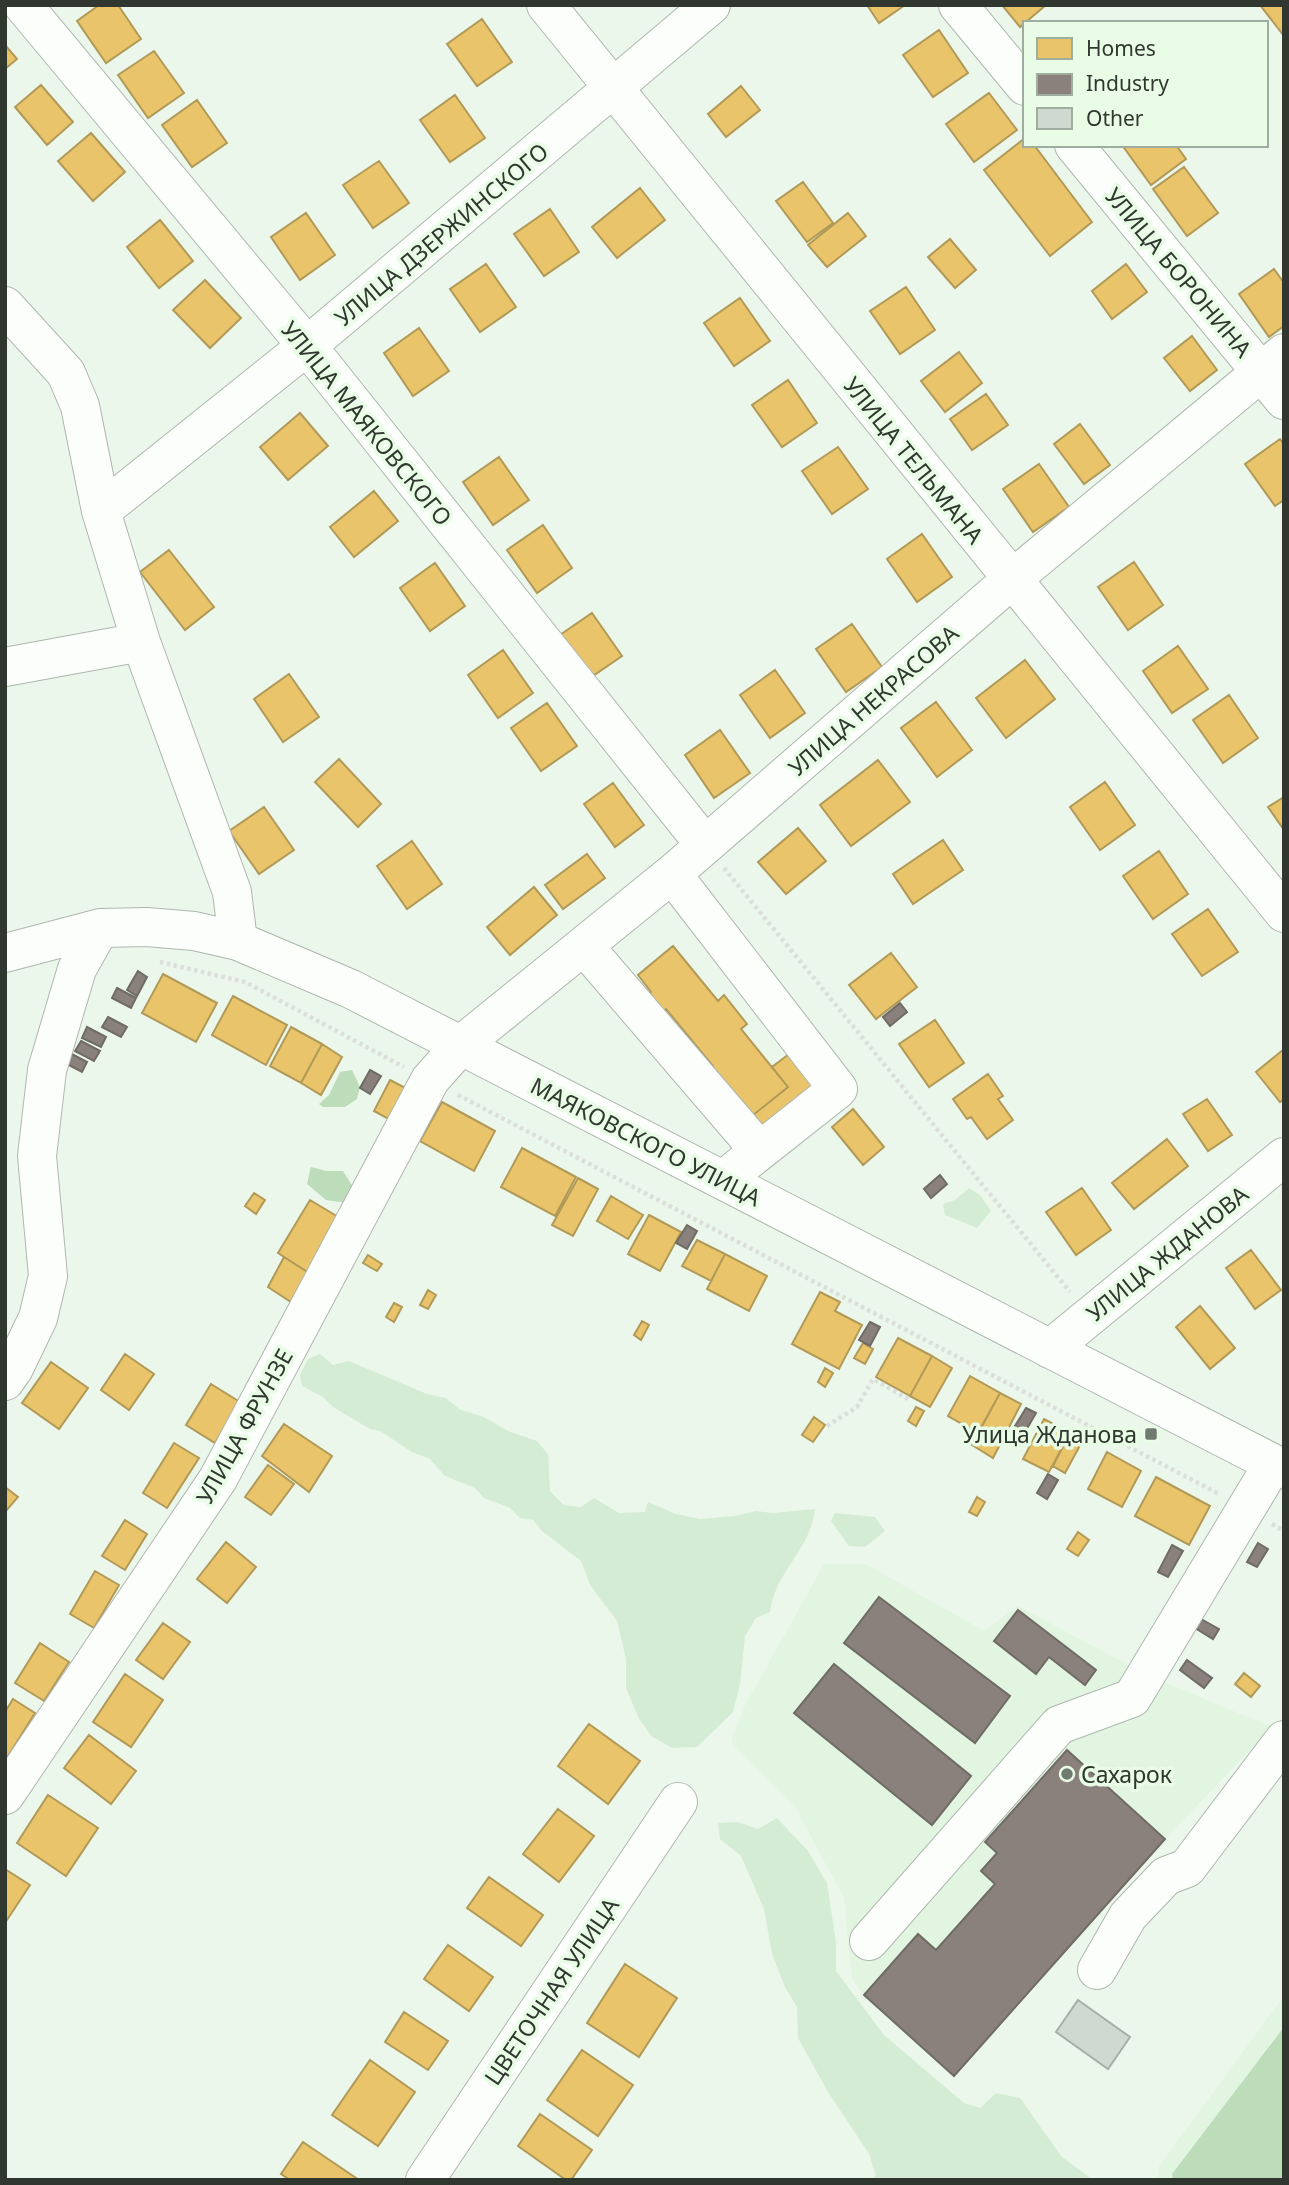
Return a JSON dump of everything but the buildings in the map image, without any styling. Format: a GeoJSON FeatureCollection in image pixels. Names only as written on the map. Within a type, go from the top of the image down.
{"type":"FeatureCollection","features":[{"type":"Feature","properties":{"kind":"street","name":"УЛИЦА МАЯКОВСКОГО"},"geometry":{"type":"LineString","coordinates":[[23,5],[307,346],[705,845]]}},
{"type":"Feature","properties":{"kind":"street","name":"УЛИЦА ТЕЛЬМАНА"},"geometry":{"type":"LineString","coordinates":[[546,5],[1284,914]]}},
{"type":"Feature","properties":{"kind":"street","name":"УЛИЦА ДЗЕРЖИНСКОГО"},"geometry":{"type":"LineString","coordinates":[[101,511],[307,346],[711,5]]}},
{"type":"Feature","properties":{"kind":"street"},"geometry":{"type":"LineString","coordinates":[[958,5],[1023,84]]}},
{"type":"Feature","properties":{"kind":"street","name":"УЛИЦА БОРОНИНА"},"geometry":{"type":"LineString","coordinates":[[1076,147],[1276,375]]}},
{"type":"Feature","properties":{"kind":"street"},"geometry":{"type":"LineString","coordinates":[[5,306],[66,373],[79,406],[101,511],[141,642],[232,892],[238,942]]}},
{"type":"Feature","properties":{"kind":"street","name":"УЛИЦА НЕКРАСОВА"},"geometry":{"type":"LineString","coordinates":[[461,1045],[672,874],[1011,580],[1276,375]]}},
{"type":"Feature","properties":{"kind":"street"},"geometry":{"type":"LineString","coordinates":[[5,667],[141,642]]}},
{"type":"Feature","properties":{"kind":"street"},"geometry":{"type":"LineString","coordinates":[[672,874],[838,1089],[723,1180]]}},
{"type":"Feature","properties":{"kind":"street","name":"МАЯКОВСКОГО УЛИЦА"},"geometry":{"type":"LineString","coordinates":[[5,953],[100,928],[147,927],[194,931],[238,942],[351,989],[1278,1467]]}},
{"type":"Feature","properties":{"kind":"street"},"geometry":{"type":"LineString","coordinates":[[5,1381],[38,1318],[48,1276],[37,1156],[47,1070],[77,969],[100,928]]}},
{"type":"Feature","properties":{"kind":"street"},"geometry":{"type":"LineString","coordinates":[[584,947],[759,1150]]}},
{"type":"Feature","properties":{"kind":"street","name":"УЛИЦА ФРУНЗЕ"},"geometry":{"type":"LineString","coordinates":[[5,1795],[218,1479],[430,1080],[461,1045]]}},
{"type":"Feature","properties":{"kind":"street","name":"УЛИЦА ЖДАНОВА"},"geometry":{"type":"LineString","coordinates":[[1050,1349],[1284,1157]]}},
{"type":"Feature","properties":{"kind":"street"},"geometry":{"type":"LineString","coordinates":[[869,1941],[1059,1725],[1132,1698],[1246,1509],[1278,1467]]}},
{"type":"Feature","properties":{"kind":"street"},"geometry":{"type":"LineString","coordinates":[[1097,1970],[1128,1916],[1166,1875],[1187,1868],[1284,1740]]}},
{"type":"Feature","properties":{"kind":"street","name":"ЦВЕТОЧНАЯ УЛИЦА"},"geometry":{"type":"LineString","coordinates":[[425,2180],[678,1802]]}},
{"type":"Feature","properties":{"kind":"path"},"geometry":{"type":"LineString","coordinates":[[705,845],[1090,1316]]}},
{"type":"Feature","properties":{"kind":"path"},"geometry":{"type":"LineString","coordinates":[[156,962],[245,982],[1183,1474],[1284,1531]]}},
{"type":"Feature","properties":{"kind":"path"},"geometry":{"type":"LineString","coordinates":[[827,1426],[857,1407],[873,1379],[908,1399]]}},
{"type":"Feature","properties":{"kind":"shaded area"},"geometry":{"type":"Polygon","coordinates":[[[969,1188],[980,1195],[991,1211],[977,1228],[945,1215],[943,1204],[955,1200],[969,1188]]]}},
{"type":"Feature","properties":{"kind":"shaded area"},"geometry":{"type":"Polygon","coordinates":[[[320,1354],[333,1365],[349,1361],[427,1394],[446,1398],[459,1409],[537,1441],[548,1454],[550,1491],[564,1505],[581,1507],[594,1498],[619,1513],[645,1512],[648,1502],[676,1514],[700,1519],[756,1511],[773,1513],[815,1509],[807,1537],[779,1584],[770,1612],[756,1618],[745,1636],[740,1684],[733,1712],[697,1747],[672,1748],[651,1736],[639,1719],[626,1688],[626,1659],[617,1621],[590,1585],[581,1561],[542,1531],[533,1520],[520,1518],[510,1508],[484,1498],[475,1488],[445,1476],[430,1459],[412,1452],[380,1431],[370,1429],[302,1386],[300,1375],[308,1359],[320,1354]]]}},
{"type":"Feature","properties":{"kind":"shaded area"},"geometry":{"type":"Polygon","coordinates":[[[835,1513],[875,1517],[885,1531],[865,1547],[849,1546],[831,1521],[835,1513]]]}},
{"type":"Feature","properties":{"kind":"shaded area"},"geometry":{"type":"Polygon","coordinates":[[[824,1564],[866,1564],[984,1631],[1018,1606],[1147,1675],[1272,1727],[1165,1839],[954,2076],[864,1995],[852,1979],[844,1898],[794,1805],[731,1742],[745,1705],[824,1564]]]}},
{"type":"Feature","properties":{"kind":"shaded area"},"geometry":{"type":"Polygon","coordinates":[[[777,1818],[808,1851],[827,1883],[836,1942],[836,1971],[884,2035],[964,2103],[980,2108],[996,2093],[1020,2098],[1062,2157],[1093,2180],[871,2180],[876,2176],[869,2154],[828,2092],[798,2038],[797,2007],[785,1987],[772,1954],[764,1909],[741,1856],[720,1839],[718,1823],[738,1822],[758,1829],[777,1818]]]}},
{"type":"Feature","properties":{"kind":"shaded area"},"geometry":{"type":"Polygon","coordinates":[[[1284,1996],[1284,2180],[1157,2180],[1159,2166],[1284,1996]]]}},
{"type":"Feature","properties":{"kind":"green space"},"geometry":{"type":"Polygon","coordinates":[[[352,1070],[360,1087],[357,1099],[345,1107],[323,1107],[319,1104],[329,1095],[340,1072],[352,1070]]]}},
{"type":"Feature","properties":{"kind":"green space"},"geometry":{"type":"Polygon","coordinates":[[[311,1167],[326,1171],[343,1171],[353,1187],[347,1203],[326,1200],[307,1184],[311,1167]]]}},
{"type":"Feature","properties":{"kind":"green space"},"geometry":{"type":"Polygon","coordinates":[[[1284,2027],[1284,2180],[1173,2180],[1172,2174],[1284,2027]]]}},
{"type":"Feature","properties":{"kind":"place","name":"Улица Жданова"},"geometry":{"type":"Point","coordinates":[1151,1434]}},
{"type":"Feature","properties":{"kind":"place","name":"Сахарок"},"geometry":{"type":"Point","coordinates":[1067,1774]}}]}
